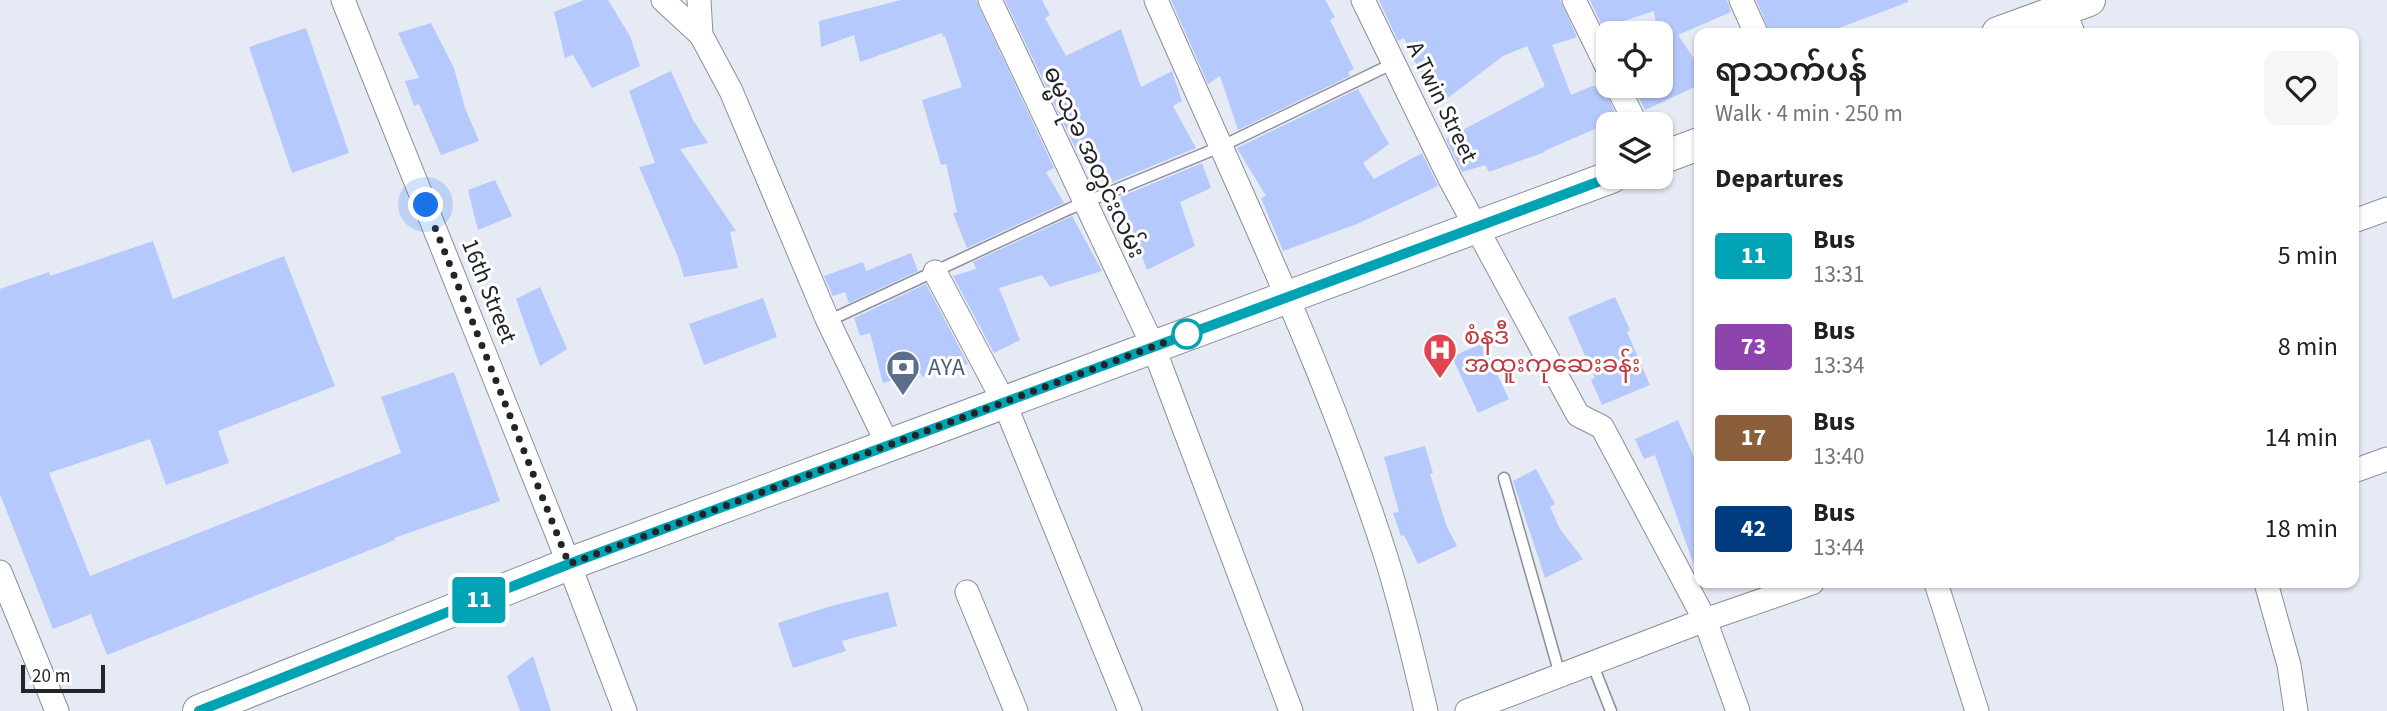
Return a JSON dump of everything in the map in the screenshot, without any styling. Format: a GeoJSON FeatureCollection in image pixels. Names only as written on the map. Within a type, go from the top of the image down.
{"type":"FeatureCollection","features":[{"type":"Feature","properties":{"kind":"main road"},"geometry":{"type":"LineString","coordinates":[[2015,28],[2071,11]]}},
{"type":"Feature","properties":{"kind":"main road"},"geometry":{"type":"LineString","coordinates":[[1673,154],[1694,146]]}},
{"type":"Feature","properties":{"kind":"main road"},"geometry":{"type":"LineString","coordinates":[[199,711],[569,564],[1596,182]]}},
{"type":"Feature","properties":{"kind":"street","name":"16th Street"},"geometry":{"type":"LineString","coordinates":[[343,0],[569,564],[625,711]]}},
{"type":"Feature","properties":{"kind":"street"},"geometry":{"type":"LineString","coordinates":[[663,0],[701,35],[732,91],[828,321],[888,445]]}},
{"type":"Feature","properties":{"kind":"street"},"geometry":{"type":"LineString","coordinates":[[699,0],[701,35]]}},
{"type":"Feature","properties":{"kind":"street","name":"ဓမ္မသုခ အတွင်းလမ်း"},"geometry":{"type":"LineString","coordinates":[[989,0],[1153,346],[1291,711]]}},
{"type":"Feature","properties":{"kind":"street"},"geometry":{"type":"LineString","coordinates":[[1156,0],[1287,296],[1356,470],[1408,632],[1426,711]]}},
{"type":"Feature","properties":{"kind":"street","name":"A Twin Street"},"geometry":{"type":"LineString","coordinates":[[1363,0],[1476,226],[1577,415],[1602,427],[1705,620],[1738,711]]}},
{"type":"Feature","properties":{"kind":"street"},"geometry":{"type":"LineString","coordinates":[[1574,0],[1596,45]]}},
{"type":"Feature","properties":{"kind":"street"},"geometry":{"type":"LineString","coordinates":[[1741,0],[1754,28]]}},
{"type":"Feature","properties":{"kind":"street"},"geometry":{"type":"LineString","coordinates":[[2359,219],[2387,209]]}},
{"type":"Feature","properties":{"kind":"street"},"geometry":{"type":"LineString","coordinates":[[935,272],[1004,402],[1130,711]]}},
{"type":"Feature","properties":{"kind":"street"},"geometry":{"type":"LineString","coordinates":[[2359,469],[2387,459]]}},
{"type":"Feature","properties":{"kind":"street"},"geometry":{"type":"LineString","coordinates":[[0,572],[57,711]]}},
{"type":"Feature","properties":{"kind":"street"},"geometry":{"type":"LineString","coordinates":[[1467,711],[1705,620],[1798,588]]}},
{"type":"Feature","properties":{"kind":"street"},"geometry":{"type":"LineString","coordinates":[[1938,588],[1977,711]]}},
{"type":"Feature","properties":{"kind":"street"},"geometry":{"type":"LineString","coordinates":[[2267,588],[2289,665],[2296,711]]}},
{"type":"Feature","properties":{"kind":"street"},"geometry":{"type":"LineString","coordinates":[[967,592],[1016,711]]}},
{"type":"Feature","properties":{"kind":"lane"},"geometry":{"type":"LineString","coordinates":[[828,321],[1069,209],[1220,147],[1394,63]]}},
{"type":"Feature","properties":{"kind":"lane"},"geometry":{"type":"LineString","coordinates":[[1504,478],[1560,676]]}},
{"type":"Feature","properties":{"kind":"lane"},"geometry":{"type":"LineString","coordinates":[[1592,663],[1611,711]]}},
{"type":"Feature","properties":{"kind":"building"},"geometry":{"type":"Polygon","coordinates":[[[584,0],[608,0],[630,36],[640,66],[592,88],[573,55],[565,58],[554,12],[584,0]]]}},
{"type":"Feature","properties":{"kind":"building"},"geometry":{"type":"Polygon","coordinates":[[[901,0],[976,0],[1054,168],[1046,172],[1064,203],[967,248],[953,213],[957,212],[946,164],[941,165],[922,100],[962,87],[945,36],[943,37],[942,33],[860,62],[854,35],[821,47],[819,21],[901,0]]]}},
{"type":"Feature","properties":{"kind":"building"},"geometry":{"type":"Polygon","coordinates":[[[1005,0],[1042,0],[1050,15],[1045,18],[1066,56],[1121,29],[1141,87],[1172,71],[1182,101],[1173,106],[1196,148],[1106,185],[1088,152],[1079,156],[1005,0]]]}},
{"type":"Feature","properties":{"kind":"building"},"geometry":{"type":"Polygon","coordinates":[[[1171,0],[1325,0],[1335,17],[1330,20],[1354,69],[1348,72],[1350,76],[1238,130],[1220,76],[1208,84],[1171,0]]]}},
{"type":"Feature","properties":{"kind":"building"},"geometry":{"type":"Polygon","coordinates":[[[1379,0],[1560,0],[1577,37],[1552,45],[1571,95],[1596,86],[1596,98],[1608,98],[1615,112],[1596,112],[1596,129],[1545,152],[1489,172],[1485,165],[1462,172],[1446,139],[1545,86],[1527,46],[1503,56],[1436,107],[1404,38],[1398,41],[1379,0]]]}},
{"type":"Feature","properties":{"kind":"building"},"geometry":{"type":"Polygon","coordinates":[[[1590,0],[1727,0],[1731,12],[1678,35],[1694,59],[1694,87],[1673,97],[1673,21],[1655,21],[1654,11],[1624,21],[1600,21],[1590,0]]]}},
{"type":"Feature","properties":{"kind":"building"},"geometry":{"type":"Polygon","coordinates":[[[1756,0],[1908,0],[1839,28],[1768,28],[1756,0]]]}},
{"type":"Feature","properties":{"kind":"building"},"geometry":{"type":"Polygon","coordinates":[[[431,23],[454,68],[465,108],[479,141],[441,155],[419,104],[414,106],[405,81],[419,78],[398,33],[431,23]]]}},
{"type":"Feature","properties":{"kind":"building"},"geometry":{"type":"Polygon","coordinates":[[[306,28],[349,153],[292,173],[249,47],[306,28]]]}},
{"type":"Feature","properties":{"kind":"building"},"geometry":{"type":"Polygon","coordinates":[[[671,71],[693,120],[708,143],[680,149],[736,231],[730,232],[738,268],[684,277],[639,167],[655,163],[629,91],[671,71]]]}},
{"type":"Feature","properties":{"kind":"building"},"geometry":{"type":"Polygon","coordinates":[[[1358,89],[1389,144],[1363,163],[1374,179],[1422,153],[1438,186],[1357,224],[1283,251],[1261,198],[1266,196],[1237,148],[1358,89]]]}},
{"type":"Feature","properties":{"kind":"building"},"geometry":{"type":"Polygon","coordinates":[[[1639,98],[1671,98],[1645,110],[1639,98]]]}},
{"type":"Feature","properties":{"kind":"building"},"geometry":{"type":"Polygon","coordinates":[[[1202,163],[1211,188],[1180,202],[1195,246],[1147,270],[1120,197],[1202,163]]]}},
{"type":"Feature","properties":{"kind":"building"},"geometry":{"type":"Polygon","coordinates":[[[495,180],[512,216],[478,230],[468,190],[495,180]]]}},
{"type":"Feature","properties":{"kind":"building"},"geometry":{"type":"Polygon","coordinates":[[[1072,216],[1102,271],[1050,287],[1042,275],[999,288],[1020,340],[994,353],[953,276],[976,269],[973,262],[1072,216]]]}},
{"type":"Feature","properties":{"kind":"building"},"geometry":{"type":"Polygon","coordinates":[[[153,241],[173,299],[284,256],[335,386],[218,431],[229,463],[166,485],[150,439],[49,473],[90,576],[401,453],[381,397],[454,372],[500,501],[394,538],[395,540],[107,655],[91,614],[53,629],[0,494],[0,289],[49,272],[50,276],[153,241]]]}},
{"type":"Feature","properties":{"kind":"building"},"geometry":{"type":"Polygon","coordinates":[[[911,253],[918,271],[849,303],[845,292],[833,296],[824,276],[863,262],[866,271],[911,253]]]}},
{"type":"Feature","properties":{"kind":"building"},"geometry":{"type":"Polygon","coordinates":[[[926,284],[968,364],[922,377],[920,372],[883,383],[870,333],[860,336],[854,318],[926,284]]]}},
{"type":"Feature","properties":{"kind":"building"},"geometry":{"type":"Polygon","coordinates":[[[540,287],[567,349],[540,366],[516,299],[540,287]]]}},
{"type":"Feature","properties":{"kind":"building"},"geometry":{"type":"Polygon","coordinates":[[[1615,297],[1650,385],[1602,405],[1591,380],[1595,378],[1568,317],[1615,297]]]}},
{"type":"Feature","properties":{"kind":"building"},"geometry":{"type":"Polygon","coordinates":[[[763,298],[777,337],[704,365],[689,324],[763,298]]]}},
{"type":"Feature","properties":{"kind":"building"},"geometry":{"type":"Polygon","coordinates":[[[1482,343],[1509,399],[1478,413],[1452,357],[1482,343]]]}},
{"type":"Feature","properties":{"kind":"building"},"geometry":{"type":"Polygon","coordinates":[[[1678,420],[1694,457],[1694,565],[1655,455],[1644,459],[1635,439],[1678,420]]]}},
{"type":"Feature","properties":{"kind":"building"},"geometry":{"type":"Polygon","coordinates":[[[1425,446],[1433,473],[1430,474],[1447,527],[1457,546],[1418,564],[1404,535],[1401,536],[1393,513],[1399,512],[1384,457],[1425,446]]]}},
{"type":"Feature","properties":{"kind":"building"},"geometry":{"type":"Polygon","coordinates":[[[1536,469],[1555,504],[1550,507],[1560,529],[1583,559],[1545,578],[1513,481],[1536,469]]]}},
{"type":"Feature","properties":{"kind":"building"},"geometry":{"type":"Polygon","coordinates":[[[888,592],[897,626],[842,641],[846,651],[793,668],[778,623],[888,592]]]}},
{"type":"Feature","properties":{"kind":"building"},"geometry":{"type":"Polygon","coordinates":[[[533,656],[551,711],[520,711],[507,676],[533,656]]]}},
{"type":"Feature","properties":{"kind":"bus line","name":"11"},"geometry":{"type":"LineString","coordinates":[[199,711],[569,564],[1596,182]]}},
{"type":"Feature","properties":{"kind":"place","name":"စံနဒီ အထူးကုဆေးခန်း"},"geometry":{"type":"Point","coordinates":[1440,380]}},
{"type":"Feature","properties":{"kind":"place","name":"AYA"},"geometry":{"type":"Point","coordinates":[903,397]}},
{"type":"Feature","properties":{"kind":"route"},"geometry":{"type":"LineString","coordinates":[[426,205],[569,564],[1198,330],[1187,334]]}}]}
